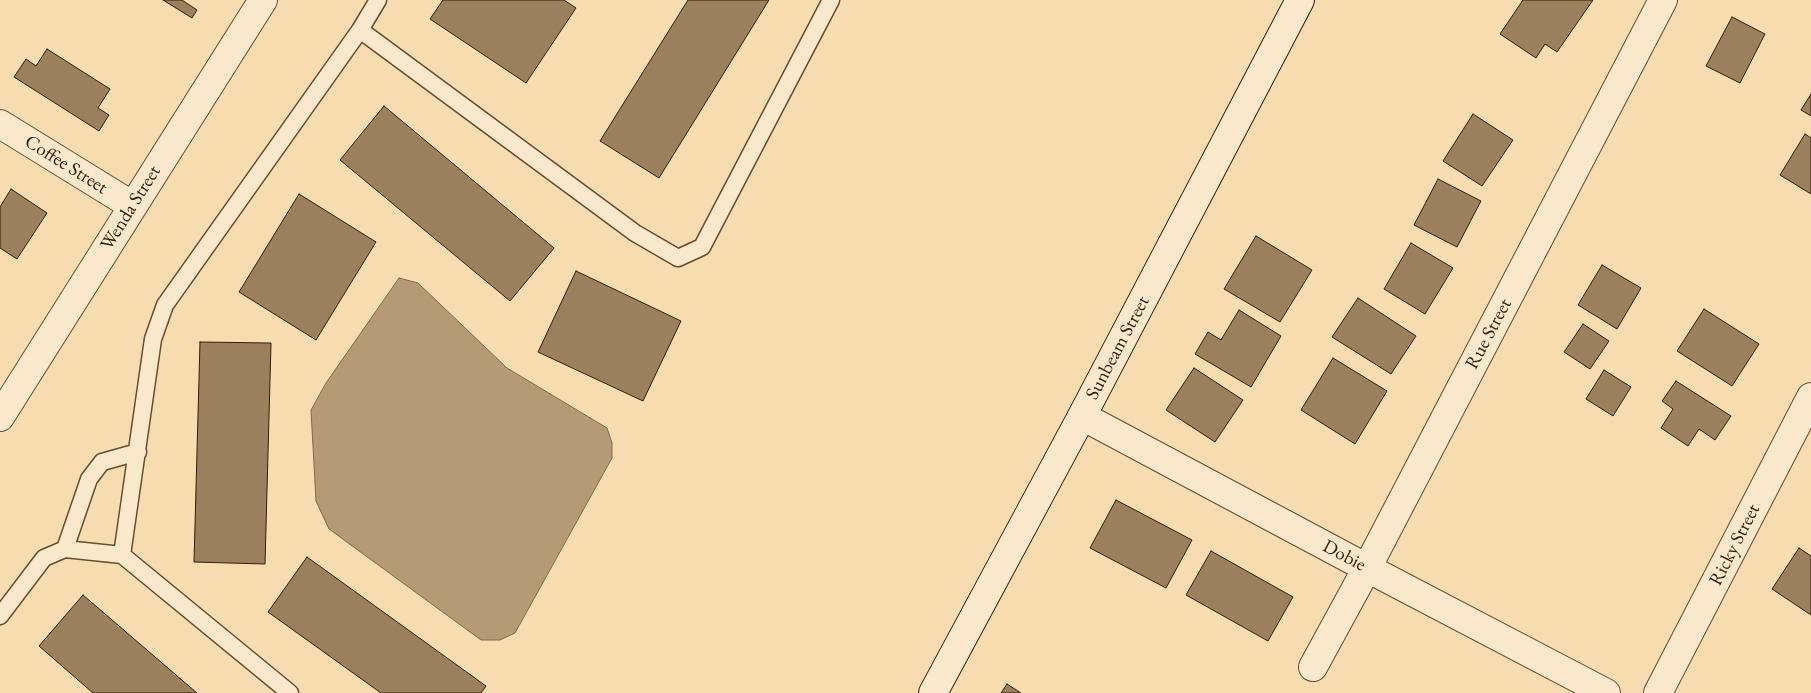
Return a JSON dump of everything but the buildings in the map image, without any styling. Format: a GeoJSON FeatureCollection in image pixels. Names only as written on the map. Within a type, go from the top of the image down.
{"type":"FeatureCollection","features":[{"type":"Feature","properties":{"kind":"street","name":"Wenda Street"},"geometry":{"type":"LineString","coordinates":[[0,417],[7,389],[133,206],[263,0]]}},
{"type":"Feature","properties":{"kind":"street","name":"Sunbeam Street"},"geometry":{"type":"LineString","coordinates":[[933,693],[1082,416],[1300,0]]}},
{"type":"Feature","properties":{"kind":"street","name":"Rue Street"},"geometry":{"type":"LineString","coordinates":[[1313,667],[1367,568],[1663,0]]}},
{"type":"Feature","properties":{"kind":"street","name":"Coffee Street"},"geometry":{"type":"LineString","coordinates":[[0,124],[133,206]]}},
{"type":"Feature","properties":{"kind":"street","name":"Ricky Street"},"geometry":{"type":"LineString","coordinates":[[1658,693],[1811,397]]}},
{"type":"Feature","properties":{"kind":"street","name":"Dobie"},"geometry":{"type":"LineString","coordinates":[[1082,416],[1606,693]]}},
{"type":"Feature","properties":{"kind":"lane"},"geometry":{"type":"LineString","coordinates":[[122,554],[153,339],[165,305],[360,30],[378,0]]}},
{"type":"Feature","properties":{"kind":"lane"},"geometry":{"type":"LineString","coordinates":[[360,30],[635,233],[678,258],[702,247],[831,0]]}},
{"type":"Feature","properties":{"kind":"lane"},"geometry":{"type":"LineString","coordinates":[[65,549],[88,479],[102,462],[138,452]]}},
{"type":"Feature","properties":{"kind":"lane"},"geometry":{"type":"LineString","coordinates":[[0,616],[44,558],[65,549],[122,554],[290,693]]}},
{"type":"Feature","properties":{"kind":"shaded area"},"geometry":{"type":"Polygon","coordinates":[[[399,278],[418,283],[507,368],[607,428],[612,443],[612,458],[515,633],[500,640],[481,640],[329,529],[316,501],[311,410],[326,383],[399,278]]]}}]}
